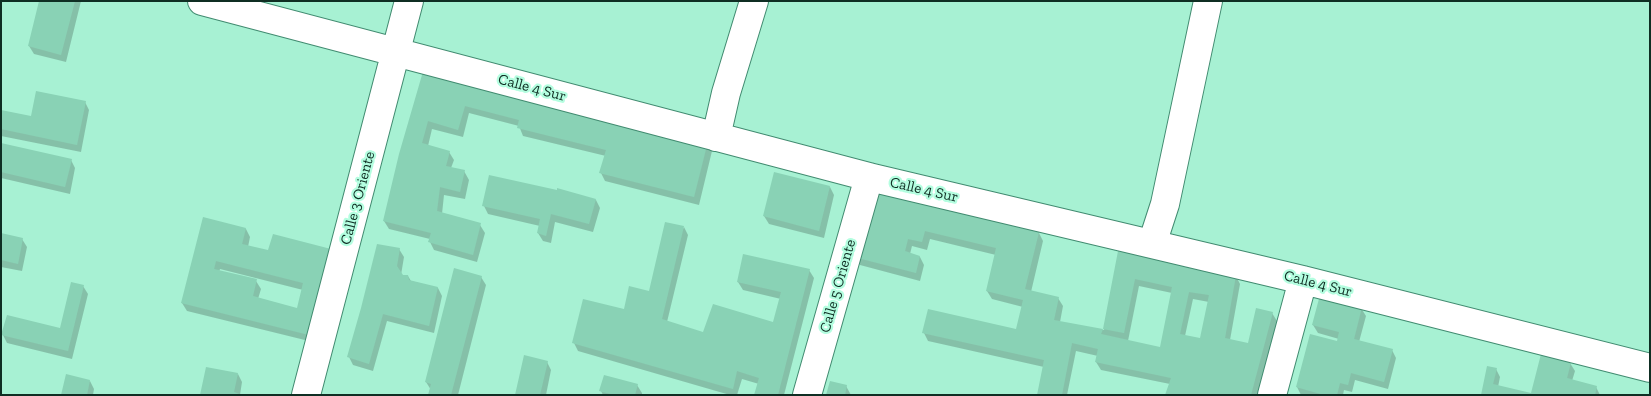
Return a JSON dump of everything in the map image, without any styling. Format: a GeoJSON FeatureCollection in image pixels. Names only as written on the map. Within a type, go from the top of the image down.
{"type":"FeatureCollection","features":[{"type":"Feature","properties":{"kind":"street","name":"Calle 4 Sur"},"geometry":{"type":"LineString","coordinates":[[202,1],[869,177],[1303,280],[1650,368]]}},
{"type":"Feature","properties":{"kind":"street","name":"Calle 3 Oriente"},"geometry":{"type":"LineString","coordinates":[[306,395],[409,1]]}},
{"type":"Feature","properties":{"kind":"street"},"geometry":{"type":"LineString","coordinates":[[716,137],[726,93],[754,1]]}},
{"type":"Feature","properties":{"kind":"street"},"geometry":{"type":"LineString","coordinates":[[1152,244],[1165,204],[1208,1]]}},
{"type":"Feature","properties":{"kind":"street","name":"Calle 5 Oriente"},"geometry":{"type":"LineString","coordinates":[[807,395],[869,177]]}},
{"type":"Feature","properties":{"kind":"street"},"geometry":{"type":"LineString","coordinates":[[1272,395],[1303,280]]}},
{"type":"Feature","properties":{"kind":"building"},"geometry":{"type":"Polygon","coordinates":[[[39,1],[75,1],[61,55],[28,46],[39,1]]]}},
{"type":"Feature","properties":{"kind":"building"},"geometry":{"type":"Polygon","coordinates":[[[424,68],[708,141],[694,197],[599,173],[606,150],[517,128],[519,120],[465,106],[458,130],[428,121],[422,143],[450,151],[446,166],[465,170],[460,192],[440,187],[437,211],[481,223],[473,255],[428,242],[431,233],[383,221],[399,154],[424,68]]]}},
{"type":"Feature","properties":{"kind":"building"},"geometry":{"type":"Polygon","coordinates":[[[36,91],[86,101],[77,145],[1,129],[1,110],[31,116],[36,91]]]}},
{"type":"Feature","properties":{"kind":"building"},"geometry":{"type":"Polygon","coordinates":[[[1,143],[72,159],[65,187],[1,172],[1,143]]]}},
{"type":"Feature","properties":{"kind":"building"},"geometry":{"type":"Polygon","coordinates":[[[774,172],[830,186],[819,231],[763,216],[774,172]]]}},
{"type":"Feature","properties":{"kind":"building"},"geometry":{"type":"Polygon","coordinates":[[[489,175],[557,190],[557,188],[596,199],[589,224],[551,214],[546,236],[537,233],[540,219],[482,206],[489,175]]]}},
{"type":"Feature","properties":{"kind":"building"},"geometry":{"type":"Polygon","coordinates":[[[872,190],[1039,232],[1025,289],[1059,297],[1054,320],[1103,329],[1118,251],[1236,275],[1225,338],[1248,343],[1256,308],[1273,312],[1251,395],[1165,395],[1171,378],[1095,362],[1098,349],[1072,343],[1062,395],[1037,395],[1044,360],[922,333],[928,309],[1016,329],[1023,300],[986,291],[996,248],[925,231],[922,242],[908,239],[905,251],[920,256],[916,273],[854,257],[872,190]],[[1135,279],[1124,333],[1103,329],[1101,334],[1160,347],[1172,287],[1135,279]],[[1189,292],[1180,334],[1200,338],[1209,295],[1189,292]]]}},
{"type":"Feature","properties":{"kind":"building"},"geometry":{"type":"Polygon","coordinates":[[[203,217],[246,228],[242,244],[268,250],[273,234],[331,249],[313,336],[181,303],[203,217]],[[216,261],[214,269],[257,279],[253,296],[297,308],[303,283],[216,261]]]}},
{"type":"Feature","properties":{"kind":"building"},"geometry":{"type":"Polygon","coordinates":[[[665,222],[684,226],[662,319],[703,332],[713,304],[773,322],[781,292],[737,282],[743,254],[810,269],[778,395],[754,395],[759,378],[737,371],[733,389],[572,343],[583,299],[624,309],[629,286],[649,291],[665,222]]]}},
{"type":"Feature","properties":{"kind":"building"},"geometry":{"type":"Polygon","coordinates":[[[1,233],[23,238],[18,264],[1,260],[1,233]]]}},
{"type":"Feature","properties":{"kind":"building"},"geometry":{"type":"Polygon","coordinates":[[[377,244],[400,248],[397,266],[403,275],[408,275],[409,280],[438,287],[429,326],[383,314],[369,364],[347,357],[377,244]]]}},
{"type":"Feature","properties":{"kind":"building"},"geometry":{"type":"Polygon","coordinates":[[[454,268],[482,276],[451,395],[428,395],[431,384],[425,382],[454,268]]]}},
{"type":"Feature","properties":{"kind":"building"},"geometry":{"type":"Polygon","coordinates":[[[71,282],[84,285],[68,351],[1,335],[7,315],[60,328],[71,282]]]}},
{"type":"Feature","properties":{"kind":"building"},"geometry":{"type":"Polygon","coordinates":[[[1320,295],[1362,307],[1354,339],[1393,349],[1384,382],[1351,373],[1348,385],[1340,383],[1337,395],[1324,395],[1296,387],[1310,334],[1337,341],[1339,332],[1312,325],[1320,295]]]}},
{"type":"Feature","properties":{"kind":"building"},"geometry":{"type":"Polygon","coordinates":[[[1541,354],[1571,362],[1567,378],[1597,386],[1595,395],[1481,395],[1487,366],[1497,368],[1493,384],[1531,393],[1541,354]]]}},
{"type":"Feature","properties":{"kind":"building"},"geometry":{"type":"Polygon","coordinates":[[[524,355],[548,361],[540,395],[515,395],[524,355]]]}},
{"type":"Feature","properties":{"kind":"building"},"geometry":{"type":"Polygon","coordinates":[[[206,367],[238,373],[234,392],[242,395],[200,395],[206,367]]]}},
{"type":"Feature","properties":{"kind":"building"},"geometry":{"type":"Polygon","coordinates":[[[66,374],[90,380],[87,395],[61,395],[66,374]]]}},
{"type":"Feature","properties":{"kind":"building"},"geometry":{"type":"Polygon","coordinates":[[[604,375],[638,384],[635,395],[614,395],[599,391],[604,375]]]}},
{"type":"Feature","properties":{"kind":"building"},"geometry":{"type":"Polygon","coordinates":[[[830,381],[847,385],[845,395],[826,395],[830,381]]]}}]}
